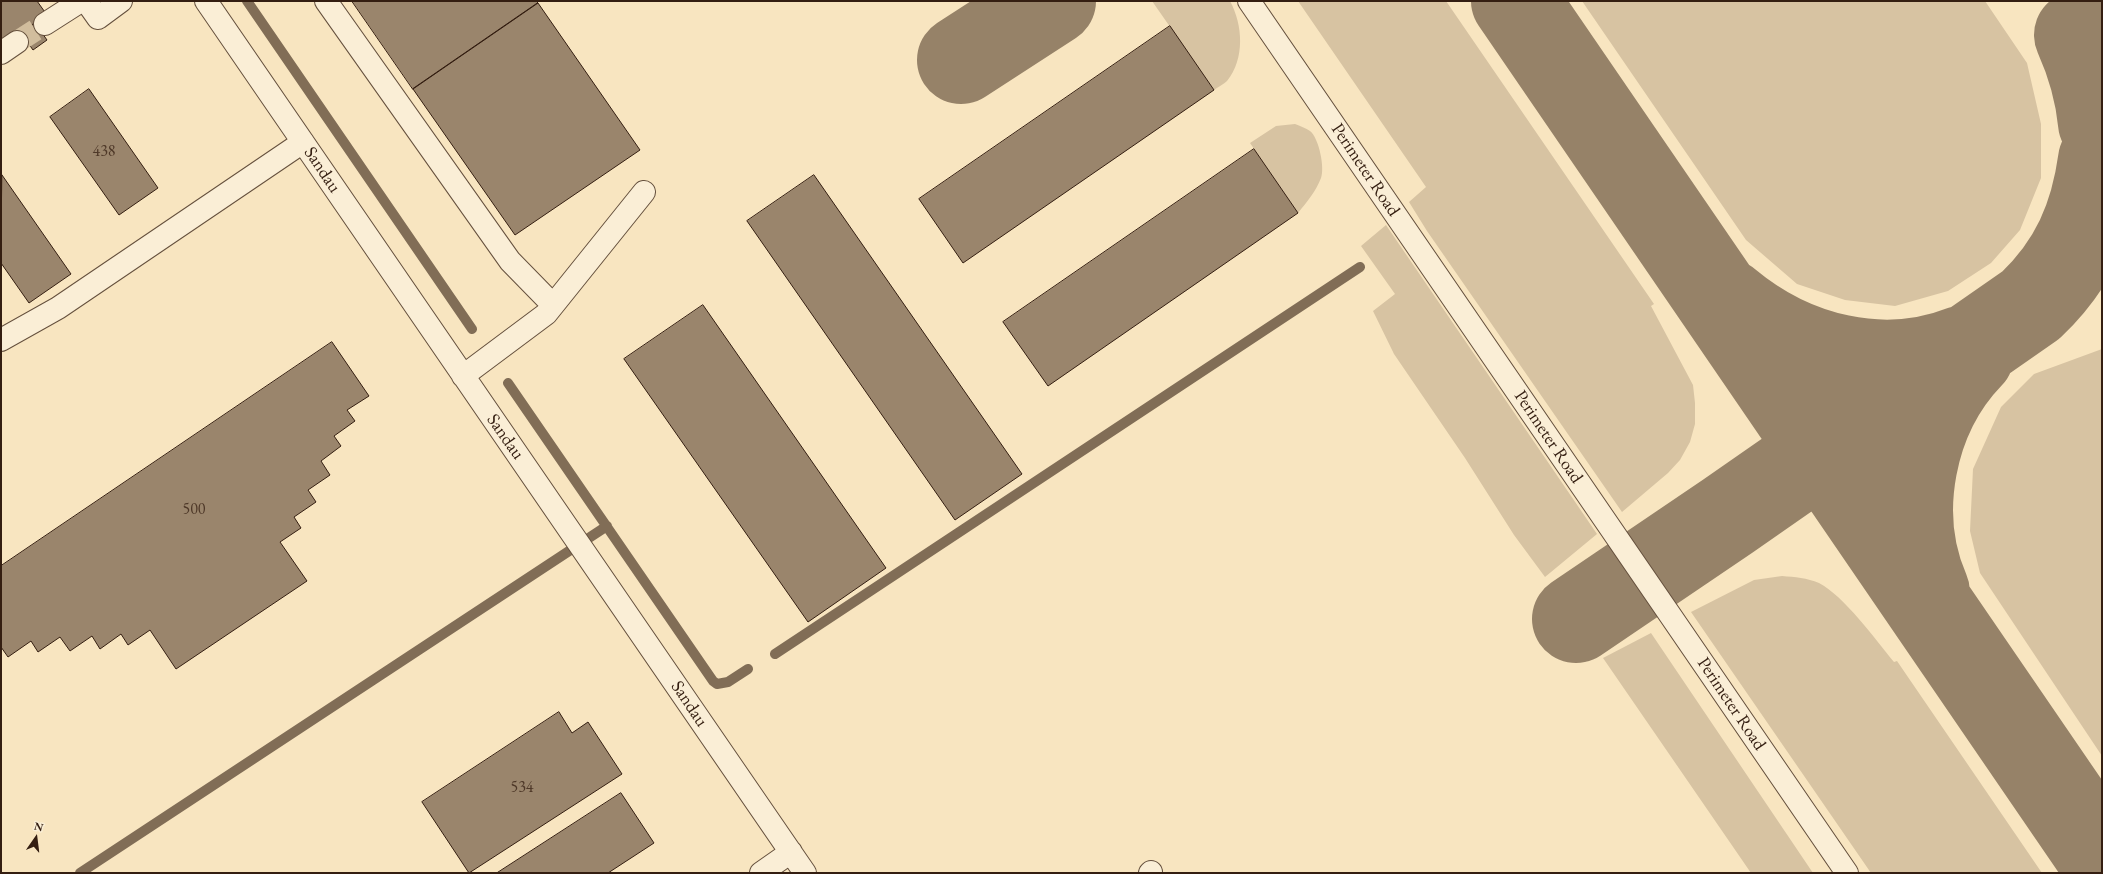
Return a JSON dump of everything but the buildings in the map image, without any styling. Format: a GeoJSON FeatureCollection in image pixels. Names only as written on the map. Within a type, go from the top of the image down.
{"type":"FeatureCollection","features":[{"type":"Feature","properties":{"kind":"street"},"geometry":{"type":"LineString","coordinates":[[45,24],[81,1]]}},
{"type":"Feature","properties":{"kind":"street"},"geometry":{"type":"LineString","coordinates":[[86,1],[98,18],[121,1]]}},
{"type":"Feature","properties":{"kind":"street","name":"Sandau"},"geometry":{"type":"LineString","coordinates":[[206,1],[805,873]]}},
{"type":"Feature","properties":{"kind":"street"},"geometry":{"type":"LineString","coordinates":[[326,1],[510,261],[553,305]]}},
{"type":"Feature","properties":{"kind":"street","name":"Perimeter Road"},"geometry":{"type":"LineString","coordinates":[[1249,1],[1847,873]]}},
{"type":"Feature","properties":{"kind":"street"},"geometry":{"type":"LineString","coordinates":[[1,340],[58,308],[303,142]]}},
{"type":"Feature","properties":{"kind":"street"},"geometry":{"type":"LineString","coordinates":[[463,376],[546,314],[644,192]]}},
{"type":"Feature","properties":{"kind":"street"},"geometry":{"type":"LineString","coordinates":[[760,873],[791,852]]}},
{"type":"Feature","properties":{"kind":"shaded area"},"geometry":{"type":"Polygon","coordinates":[[[1152,1],[1230,1],[1238,21],[1240,42],[1237,63],[1227,81],[1214,90],[1152,1]]]}},
{"type":"Feature","properties":{"kind":"shaded area"},"geometry":{"type":"Polygon","coordinates":[[[1298,1],[1446,1],[1654,304],[1651,306],[1693,385],[1695,424],[1690,442],[1680,460],[1668,473],[1622,512],[1427,231],[1409,202],[1426,187],[1298,1]]]}},
{"type":"Feature","properties":{"kind":"shaded area"},"geometry":{"type":"Polygon","coordinates":[[[1582,1],[1985,1],[2027,63],[2041,124],[2041,178],[2020,230],[1991,263],[1948,291],[1895,306],[1845,300],[1797,284],[1746,240],[1582,1]]]}},
{"type":"Feature","properties":{"kind":"shaded area"},"geometry":{"type":"Polygon","coordinates":[[[1295,124],[1310,131],[1313,135],[1322,161],[1322,173],[1317,187],[1298,213],[1250,143],[1276,126],[1295,124]]]}},
{"type":"Feature","properties":{"kind":"shaded area"},"geometry":{"type":"Polygon","coordinates":[[[1386,225],[1597,534],[1545,577],[1514,535],[1465,458],[1394,354],[1373,311],[1395,294],[1361,246],[1386,225]]]}},
{"type":"Feature","properties":{"kind":"shaded area"},"geometry":{"type":"Polygon","coordinates":[[[2102,349],[2102,756],[1980,573],[1970,531],[1973,469],[2001,407],[2034,374],[2102,349]]]}},
{"type":"Feature","properties":{"kind":"shaded area"},"geometry":{"type":"Polygon","coordinates":[[[1782,576],[1810,580],[1829,589],[1859,619],[1894,662],[1897,661],[2042,873],[1871,873],[1691,612],[1754,580],[1782,576]]]}},
{"type":"Feature","properties":{"kind":"shaded area"},"geometry":{"type":"Polygon","coordinates":[[[1651,633],[1813,873],[1751,873],[1603,658],[1651,633]]]}},
{"type":"Feature","properties":{"kind":"waterway"},"geometry":{"type":"LineString","coordinates":[[247,1],[472,329]]}},
{"type":"Feature","properties":{"kind":"waterway"},"geometry":{"type":"LineString","coordinates":[[775,654],[1360,267]]}},
{"type":"Feature","properties":{"kind":"waterway"},"geometry":{"type":"LineString","coordinates":[[508,383],[713,681],[717,684],[728,682],[748,669]]}},
{"type":"Feature","properties":{"kind":"waterway"},"geometry":{"type":"LineString","coordinates":[[80,873],[607,526]]}},
{"type":"Feature","properties":{"kind":"taxiway"},"geometry":{"type":"LineString","coordinates":[[961,60],[1052,1]]}},
{"type":"Feature","properties":{"kind":"taxiway"},"geometry":{"type":"LineString","coordinates":[[1515,1],[2102,858]]}},
{"type":"Feature","properties":{"kind":"taxiway"},"geometry":{"type":"LineString","coordinates":[[2078,35],[2094,78],[2102,123]]}},
{"type":"Feature","properties":{"kind":"taxiway"},"geometry":{"type":"LineString","coordinates":[[1576,619],[1728,516],[2031,305],[2059,273],[2080,239],[2094,201],[2102,160]]}},
{"type":"Feature","properties":{"kind":"taxiway"},"geometry":{"type":"LineString","coordinates":[[1727,303],[1753,322],[1780,338],[1810,350],[1840,359],[1871,363],[1902,363],[1933,358],[1964,349]]}},
{"type":"Feature","properties":{"kind":"taxiway"},"geometry":{"type":"LineString","coordinates":[[1926,592],[1916,562],[1910,531],[1909,499],[1913,468],[1921,436],[1933,407],[1950,380],[1970,355]]}},
{"type":"Feature","properties":{"kind":"tunnel"},"geometry":{"type":"LineString","coordinates":[[17,42],[45,24]]}}]}
